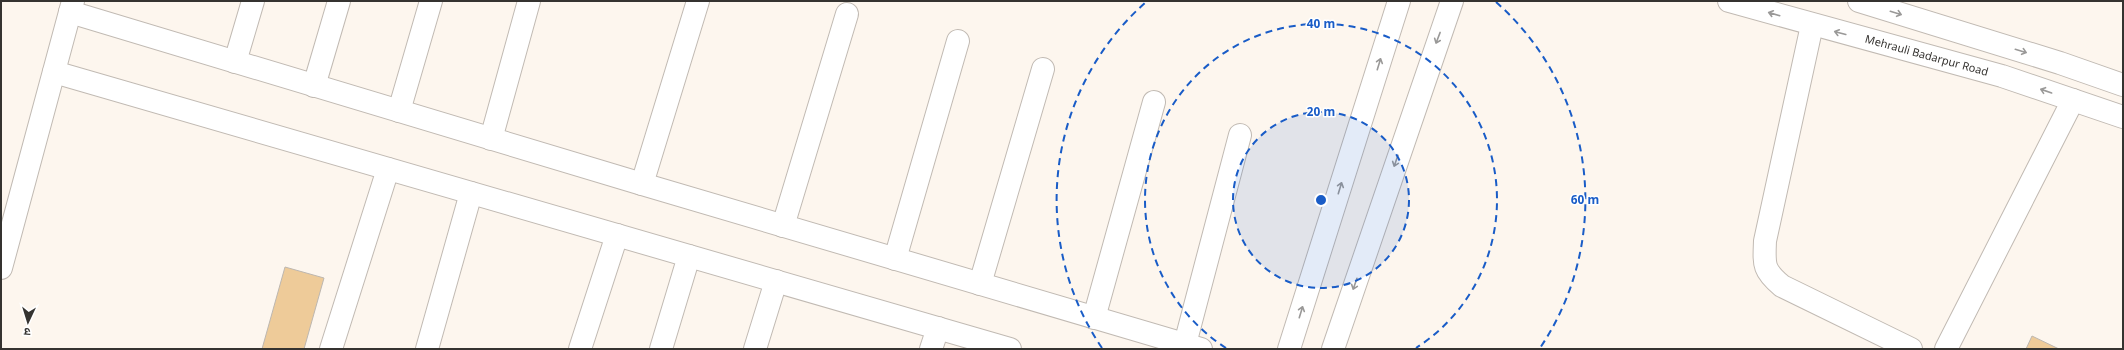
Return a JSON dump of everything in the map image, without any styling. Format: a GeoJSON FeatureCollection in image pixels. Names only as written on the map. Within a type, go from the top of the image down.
{"type":"FeatureCollection","features":[{"type":"Feature","properties":{"kind":"street"},"geometry":{"type":"LineString","coordinates":[[235,62],[253,1]]}},
{"type":"Feature","properties":{"kind":"street"},"geometry":{"type":"LineString","coordinates":[[314,86],[339,1]]}},
{"type":"Feature","properties":{"kind":"street"},"geometry":{"type":"LineString","coordinates":[[399,111],[431,1]]}},
{"type":"Feature","properties":{"kind":"street"},"geometry":{"type":"LineString","coordinates":[[490,139],[528,1]]}},
{"type":"Feature","properties":{"kind":"street"},"geometry":{"type":"LineString","coordinates":[[642,184],[698,1]]}},
{"type":"Feature","properties":{"kind":"street"},"geometry":{"type":"LineString","coordinates":[[1289,349],[1399,1]]}},
{"type":"Feature","properties":{"kind":"street"},"geometry":{"type":"LineString","coordinates":[[1333,349],[1452,1]]}},
{"type":"Feature","properties":{"kind":"street","name":"Mehrauli Badarpur Road"},"geometry":{"type":"LineString","coordinates":[[1729,1],[2002,76],[2123,117]]}},
{"type":"Feature","properties":{"kind":"street"},"geometry":{"type":"LineString","coordinates":[[1859,1],[2060,63],[2123,85]]}},
{"type":"Feature","properties":{"kind":"street"},"geometry":{"type":"LineString","coordinates":[[1,268],[72,7],[235,62],[314,86],[1193,347],[1240,134]]}},
{"type":"Feature","properties":{"kind":"street"},"geometry":{"type":"LineString","coordinates":[[783,226],[847,14]]}},
{"type":"Feature","properties":{"kind":"street"},"geometry":{"type":"LineString","coordinates":[[1812,25],[1765,241],[1764,261],[1768,274],[1782,286],[1911,349]]}},
{"type":"Feature","properties":{"kind":"street"},"geometry":{"type":"LineString","coordinates":[[895,259],[958,41]]}},
{"type":"Feature","properties":{"kind":"street"},"geometry":{"type":"LineString","coordinates":[[980,284],[1043,69]]}},
{"type":"Feature","properties":{"kind":"street"},"geometry":{"type":"LineString","coordinates":[[54,72],[1010,349]]}},
{"type":"Feature","properties":{"kind":"street"},"geometry":{"type":"LineString","coordinates":[[1946,349],[2073,100]]}},
{"type":"Feature","properties":{"kind":"street"},"geometry":{"type":"LineString","coordinates":[[1094,318],[1154,102]]}},
{"type":"Feature","properties":{"kind":"street"},"geometry":{"type":"LineString","coordinates":[[331,349],[388,169]]}},
{"type":"Feature","properties":{"kind":"street"},"geometry":{"type":"LineString","coordinates":[[426,349],[471,192]]}},
{"type":"Feature","properties":{"kind":"street"},"geometry":{"type":"LineString","coordinates":[[580,349],[617,235]]}},
{"type":"Feature","properties":{"kind":"street"},"geometry":{"type":"LineString","coordinates":[[661,349],[689,256]]}},
{"type":"Feature","properties":{"kind":"street"},"geometry":{"type":"LineString","coordinates":[[754,349],[776,281]]}},
{"type":"Feature","properties":{"kind":"street"},"geometry":{"type":"LineString","coordinates":[[931,349],[938,328]]}},
{"type":"Feature","properties":{"kind":"building"},"geometry":{"type":"Polygon","coordinates":[[[285,267],[324,278],[304,349],[262,349],[285,267]]]}},
{"type":"Feature","properties":{"kind":"building"},"geometry":{"type":"Polygon","coordinates":[[[2032,336],[2059,349],[2026,349],[2032,336]]]}}]}
